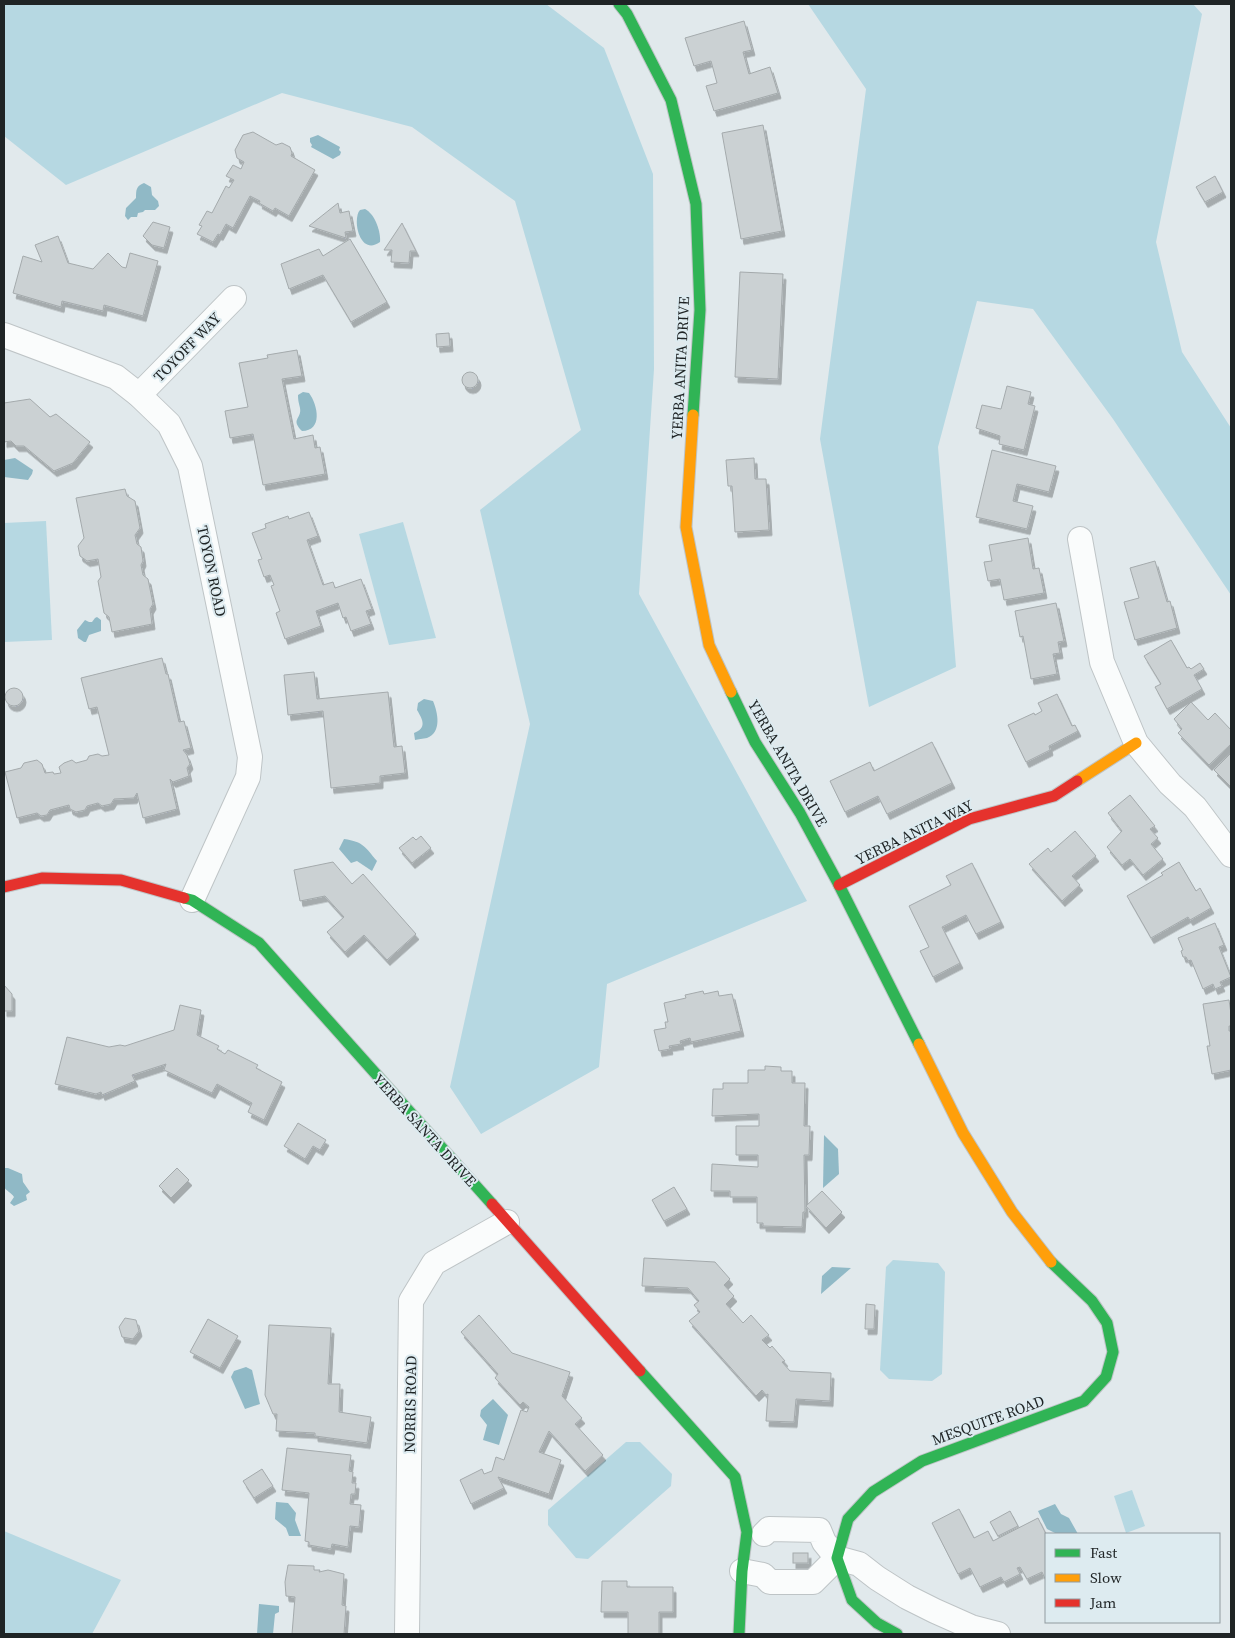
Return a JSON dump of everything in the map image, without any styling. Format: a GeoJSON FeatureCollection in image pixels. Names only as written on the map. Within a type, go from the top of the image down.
{"type":"FeatureCollection","features":[{"type":"Feature","properties":{"kind":"street","name":"YERBA ANITA DRIVE"},"geometry":{"type":"LineString","coordinates":[[619,4],[627,14],[671,100],[696,204],[700,310],[686,527],[709,645],[756,742],[800,813],[839,885],[963,1133],[1012,1212],[1053,1265],[1092,1301]]}},
{"type":"Feature","properties":{"kind":"street","name":"TOYOFF WAY"},"geometry":{"type":"LineString","coordinates":[[139,395],[234,298]]}},
{"type":"Feature","properties":{"kind":"street","name":"TOYON ROAD"},"geometry":{"type":"LineString","coordinates":[[4,335],[116,377],[139,395],[169,424],[190,466],[250,756],[248,777],[192,900]]}},
{"type":"Feature","properties":{"kind":"street"},"geometry":{"type":"LineString","coordinates":[[1080,539],[1102,662],[1136,743],[1170,784],[1195,808],[1231,855]]}},
{"type":"Feature","properties":{"kind":"street","name":"YERBA ANITA WAY"},"geometry":{"type":"LineString","coordinates":[[839,885],[969,819],[1054,796],[1136,743]]}},
{"type":"Feature","properties":{"kind":"street","name":"YERBA SANTA DRIVE"},"geometry":{"type":"LineString","coordinates":[[4,887],[42,878],[121,880],[192,900],[259,943],[736,1477],[756,1533]]}},
{"type":"Feature","properties":{"kind":"street","name":"NORRIS ROAD"},"geometry":{"type":"LineString","coordinates":[[407,1634],[411,1301],[434,1263],[507,1222]]}},
{"type":"Feature","properties":{"kind":"street","name":"MESQUITE ROAD"},"geometry":{"type":"LineString","coordinates":[[828,1557],[848,1519],[873,1492],[922,1461],[1084,1401],[1106,1377],[1113,1352],[1107,1323],[1092,1301]]}},
{"type":"Feature","properties":{"kind":"street"},"geometry":{"type":"LineString","coordinates":[[739,1634],[753,1573],[756,1533],[768,1529],[819,1530],[828,1557],[852,1600],[877,1623],[897,1634]]}},
{"type":"Feature","properties":{"kind":"street"},"geometry":{"type":"LineString","coordinates":[[753,1573],[828,1557],[859,1564],[907,1597],[971,1627],[998,1634]]}},
{"type":"Feature","properties":{"kind":"shaded area"},"geometry":{"type":"Polygon","coordinates":[[[4,4],[546,4],[604,48],[653,174],[654,369],[639,594],[807,901],[607,984],[599,1067],[481,1134],[450,1087],[530,724],[480,510],[581,430],[515,201],[412,127],[282,93],[66,185],[4,136],[4,4]]]}},
{"type":"Feature","properties":{"kind":"shaded area"},"geometry":{"type":"Polygon","coordinates":[[[808,4],[1193,4],[1202,14],[1156,242],[1182,352],[1231,428],[1231,595],[1113,419],[1033,309],[977,301],[938,447],[956,667],[869,707],[820,439],[866,89],[808,4]]]}},
{"type":"Feature","properties":{"kind":"shaded area"},"geometry":{"type":"Polygon","coordinates":[[[318,135],[340,147],[340,155],[333,159],[311,147],[310,138],[318,135]]]}},
{"type":"Feature","properties":{"kind":"shaded area"},"geometry":{"type":"Polygon","coordinates":[[[144,183],[151,187],[152,195],[158,201],[159,206],[155,210],[145,210],[138,213],[137,217],[131,217],[128,220],[125,216],[126,208],[136,198],[138,187],[144,183]]]}},
{"type":"Feature","properties":{"kind":"shaded area"},"geometry":{"type":"Polygon","coordinates":[[[365,209],[372,215],[379,233],[380,242],[373,245],[362,241],[357,228],[358,214],[360,210],[365,209]]]}},
{"type":"Feature","properties":{"kind":"shaded area"},"geometry":{"type":"Polygon","coordinates":[[[303,392],[309,393],[312,398],[317,417],[313,427],[302,431],[297,421],[300,412],[298,395],[303,392]]]}},
{"type":"Feature","properties":{"kind":"shaded area"},"geometry":{"type":"Polygon","coordinates":[[[15,458],[33,470],[28,480],[4,477],[4,460],[15,458]]]}},
{"type":"Feature","properties":{"kind":"shaded area"},"geometry":{"type":"Polygon","coordinates":[[[46,521],[52,640],[4,642],[4,523],[46,521]]]}},
{"type":"Feature","properties":{"kind":"shaded area"},"geometry":{"type":"Polygon","coordinates":[[[403,522],[436,638],[389,645],[359,534],[403,522]]]}},
{"type":"Feature","properties":{"kind":"shaded area"},"geometry":{"type":"Polygon","coordinates":[[[97,617],[101,620],[101,631],[89,635],[86,642],[78,638],[77,630],[85,620],[92,622],[97,617]]]}},
{"type":"Feature","properties":{"kind":"shaded area"},"geometry":{"type":"Polygon","coordinates":[[[424,699],[433,701],[438,722],[437,727],[432,735],[427,738],[415,740],[414,733],[421,729],[423,723],[417,710],[418,703],[424,699]]]}},
{"type":"Feature","properties":{"kind":"shaded area"},"geometry":{"type":"Polygon","coordinates":[[[344,839],[364,846],[370,852],[377,861],[372,871],[357,861],[351,863],[339,849],[344,839]]]}},
{"type":"Feature","properties":{"kind":"shaded area"},"geometry":{"type":"Polygon","coordinates":[[[824,1135],[838,1149],[839,1174],[823,1188],[824,1135]]]}},
{"type":"Feature","properties":{"kind":"shaded area"},"geometry":{"type":"Polygon","coordinates":[[[4,1168],[22,1174],[23,1182],[30,1192],[26,1195],[27,1200],[14,1206],[10,1203],[14,1197],[4,1187],[4,1168]]]}},
{"type":"Feature","properties":{"kind":"shaded area"},"geometry":{"type":"Polygon","coordinates":[[[893,1260],[938,1263],[945,1272],[942,1374],[932,1381],[889,1379],[880,1370],[886,1267],[893,1260]]]}},
{"type":"Feature","properties":{"kind":"shaded area"},"geometry":{"type":"Polygon","coordinates":[[[832,1267],[851,1268],[821,1294],[822,1276],[832,1267]]]}},
{"type":"Feature","properties":{"kind":"shaded area"},"geometry":{"type":"Polygon","coordinates":[[[246,1367],[252,1370],[260,1404],[245,1409],[231,1377],[234,1371],[246,1367]]]}},
{"type":"Feature","properties":{"kind":"shaded area"},"geometry":{"type":"Polygon","coordinates":[[[493,1399],[508,1415],[499,1445],[483,1440],[487,1425],[480,1416],[481,1410],[493,1399]]]}},
{"type":"Feature","properties":{"kind":"shaded area"},"geometry":{"type":"Polygon","coordinates":[[[626,1442],[640,1442],[672,1474],[671,1486],[588,1559],[576,1558],[548,1525],[548,1510],[626,1442]]]}},
{"type":"Feature","properties":{"kind":"shaded area"},"geometry":{"type":"Polygon","coordinates":[[[1132,1490],[1145,1526],[1126,1533],[1114,1496],[1132,1490]]]}},
{"type":"Feature","properties":{"kind":"shaded area"},"geometry":{"type":"Polygon","coordinates":[[[276,1502],[288,1503],[296,1513],[295,1520],[301,1536],[289,1536],[286,1528],[275,1519],[276,1502]]]}},
{"type":"Feature","properties":{"kind":"shaded area"},"geometry":{"type":"Polygon","coordinates":[[[1055,1504],[1061,1514],[1069,1518],[1077,1533],[1055,1533],[1047,1529],[1038,1511],[1055,1504]]]}},
{"type":"Feature","properties":{"kind":"shaded area"},"geometry":{"type":"Polygon","coordinates":[[[4,1531],[121,1580],[92,1634],[4,1634],[4,1531]]]}},
{"type":"Feature","properties":{"kind":"shaded area"},"geometry":{"type":"Polygon","coordinates":[[[259,1604],[279,1606],[279,1612],[275,1614],[273,1634],[257,1634],[259,1604]]]}},
{"type":"Feature","properties":{"kind":"building"},"geometry":{"type":"Polygon","coordinates":[[[744,21],[752,50],[743,52],[749,74],[770,67],[778,93],[714,111],[706,86],[717,83],[711,61],[694,66],[685,38],[744,21]]]}},
{"type":"Feature","properties":{"kind":"building"},"geometry":{"type":"Polygon","coordinates":[[[763,125],[782,231],[741,239],[722,133],[763,125]]]}},
{"type":"Feature","properties":{"kind":"building"},"geometry":{"type":"Polygon","coordinates":[[[253,132],[276,145],[282,143],[290,147],[291,156],[315,170],[289,216],[275,208],[273,211],[250,196],[233,228],[226,224],[220,235],[218,234],[213,242],[197,234],[202,226],[199,225],[207,211],[212,213],[226,186],[229,188],[234,180],[226,176],[233,165],[241,169],[244,162],[237,158],[235,150],[243,135],[253,132]]]}},
{"type":"Feature","properties":{"kind":"building"},"geometry":{"type":"Polygon","coordinates":[[[1215,176],[1223,192],[1205,202],[1196,187],[1215,176]]]}},
{"type":"Feature","properties":{"kind":"building"},"geometry":{"type":"Polygon","coordinates":[[[338,203],[340,213],[349,211],[353,231],[345,232],[346,238],[309,226],[338,203]]]}},
{"type":"Feature","properties":{"kind":"building"},"geometry":{"type":"Polygon","coordinates":[[[153,222],[170,227],[164,248],[152,245],[143,236],[153,222]]]}},
{"type":"Feature","properties":{"kind":"building"},"geometry":{"type":"Polygon","coordinates":[[[402,223],[416,251],[410,251],[409,263],[391,262],[392,250],[384,250],[402,223]]]}},
{"type":"Feature","properties":{"kind":"building"},"geometry":{"type":"Polygon","coordinates":[[[58,236],[68,263],[93,269],[108,253],[122,267],[126,268],[130,253],[158,261],[143,316],[104,305],[103,311],[62,301],[61,307],[13,293],[23,256],[42,262],[35,245],[58,236]]]}},
{"type":"Feature","properties":{"kind":"building"},"geometry":{"type":"Polygon","coordinates":[[[350,239],[387,302],[351,322],[323,275],[289,289],[281,264],[319,249],[323,256],[350,239]]]}},
{"type":"Feature","properties":{"kind":"building"},"geometry":{"type":"Polygon","coordinates":[[[740,272],[783,274],[778,379],[735,377],[740,272]]]}},
{"type":"Feature","properties":{"kind":"building"},"geometry":{"type":"Polygon","coordinates":[[[449,333],[450,346],[437,347],[436,334],[449,333]]]}},
{"type":"Feature","properties":{"kind":"building"},"geometry":{"type":"Polygon","coordinates":[[[297,350],[302,376],[282,379],[294,439],[313,435],[315,448],[320,447],[325,474],[263,485],[253,434],[230,438],[225,411],[248,407],[239,363],[268,358],[267,355],[297,350]]]}},
{"type":"Feature","properties":{"kind":"building"},"geometry":{"type":"Polygon","coordinates":[[[470,372],[476,374],[478,380],[476,386],[470,388],[464,386],[462,380],[464,374],[470,372]]]}},
{"type":"Feature","properties":{"kind":"building"},"geometry":{"type":"Polygon","coordinates":[[[1007,386],[1031,392],[1028,404],[1035,406],[1024,450],[999,444],[1000,436],[976,428],[982,405],[1001,409],[1007,386]]]}},
{"type":"Feature","properties":{"kind":"building"},"geometry":{"type":"Polygon","coordinates":[[[30,399],[50,417],[56,414],[90,442],[73,463],[54,471],[24,446],[16,446],[11,441],[4,442],[4,403],[30,399]]]}},
{"type":"Feature","properties":{"kind":"building"},"geometry":{"type":"Polygon","coordinates":[[[992,450],[1056,466],[1049,492],[1017,484],[1013,501],[1033,506],[1027,529],[976,517],[992,450]]]}},
{"type":"Feature","properties":{"kind":"building"},"geometry":{"type":"Polygon","coordinates":[[[754,458],[755,479],[766,479],[769,530],[735,532],[732,486],[728,486],[726,460],[754,458]]]}},
{"type":"Feature","properties":{"kind":"building"},"geometry":{"type":"Polygon","coordinates":[[[125,489],[127,496],[135,501],[140,528],[135,535],[137,544],[141,547],[143,575],[148,579],[153,604],[150,609],[152,624],[112,632],[109,617],[104,613],[98,581],[101,577],[98,559],[87,561],[80,556],[78,546],[84,538],[76,498],[125,489]]]}},
{"type":"Feature","properties":{"kind":"building"},"geometry":{"type":"Polygon","coordinates":[[[309,512],[318,536],[307,540],[323,585],[333,582],[335,588],[361,579],[372,609],[366,611],[371,624],[351,631],[346,617],[343,618],[338,603],[316,611],[321,626],[285,639],[276,613],[280,611],[271,586],[274,585],[270,575],[264,577],[258,560],[262,559],[252,533],[266,528],[265,524],[288,516],[289,519],[309,512]]]}},
{"type":"Feature","properties":{"kind":"building"},"geometry":{"type":"Polygon","coordinates":[[[1028,538],[1033,569],[1039,568],[1044,593],[1004,600],[1000,579],[988,581],[984,562],[992,561],[989,545],[1028,538]]]}},
{"type":"Feature","properties":{"kind":"building"},"geometry":{"type":"Polygon","coordinates":[[[1155,561],[1167,602],[1170,601],[1177,628],[1135,640],[1124,602],[1139,598],[1130,568],[1155,561]]]}},
{"type":"Feature","properties":{"kind":"building"},"geometry":{"type":"Polygon","coordinates":[[[1056,603],[1064,641],[1058,642],[1060,653],[1053,654],[1057,674],[1031,679],[1023,636],[1020,637],[1015,611],[1056,603]]]}},
{"type":"Feature","properties":{"kind":"building"},"geometry":{"type":"Polygon","coordinates":[[[1171,640],[1187,668],[1191,669],[1200,663],[1204,669],[1194,675],[1202,689],[1167,709],[1155,687],[1161,684],[1144,656],[1171,640]]]}},
{"type":"Feature","properties":{"kind":"building"},"geometry":{"type":"Polygon","coordinates":[[[162,658],[166,674],[168,674],[179,722],[184,721],[191,748],[183,750],[190,764],[187,768],[189,776],[173,782],[170,779],[177,809],[143,818],[137,793],[134,798],[114,799],[111,804],[102,806],[98,803],[87,806],[85,810],[76,812],[70,809],[69,805],[50,810],[47,815],[41,816],[37,813],[17,818],[5,772],[21,768],[24,763],[37,760],[42,764],[45,773],[61,773],[59,767],[72,760],[76,763],[87,760],[89,756],[98,754],[102,756],[109,755],[97,707],[89,709],[81,678],[162,658]]]}},
{"type":"Feature","properties":{"kind":"building"},"geometry":{"type":"Polygon","coordinates":[[[314,672],[317,699],[388,692],[394,747],[402,746],[405,773],[380,776],[380,783],[331,788],[323,711],[288,715],[284,675],[314,672]]]}},
{"type":"Feature","properties":{"kind":"building"},"geometry":{"type":"Polygon","coordinates":[[[14,688],[20,691],[23,697],[20,703],[14,706],[8,703],[5,697],[8,691],[14,688]]]}},
{"type":"Feature","properties":{"kind":"building"},"geometry":{"type":"Polygon","coordinates":[[[1057,694],[1072,726],[1075,725],[1078,731],[1049,746],[1050,750],[1026,762],[1008,725],[1042,711],[1038,703],[1057,694]]]}},
{"type":"Feature","properties":{"kind":"building"},"geometry":{"type":"Polygon","coordinates":[[[1191,702],[1208,720],[1215,713],[1231,730],[1231,744],[1209,765],[1178,733],[1182,729],[1174,719],[1191,702]]]}},
{"type":"Feature","properties":{"kind":"building"},"geometry":{"type":"Polygon","coordinates":[[[932,742],[952,783],[887,814],[878,796],[845,812],[830,781],[870,762],[874,771],[932,742]]]}},
{"type":"Feature","properties":{"kind":"building"},"geometry":{"type":"Polygon","coordinates":[[[1231,753],[1231,787],[1214,770],[1231,753]]]}},
{"type":"Feature","properties":{"kind":"building"},"geometry":{"type":"Polygon","coordinates":[[[1130,795],[1155,826],[1150,829],[1158,838],[1151,844],[1163,859],[1143,875],[1130,859],[1122,865],[1107,847],[1122,831],[1108,813],[1130,795]]]}},
{"type":"Feature","properties":{"kind":"building"},"geometry":{"type":"Polygon","coordinates":[[[1075,831],[1096,856],[1072,876],[1080,885],[1062,901],[1029,864],[1048,848],[1051,852],[1075,831]]]}},
{"type":"Feature","properties":{"kind":"building"},"geometry":{"type":"Polygon","coordinates":[[[421,836],[431,848],[412,863],[399,848],[413,837],[416,840],[421,836]]]}},
{"type":"Feature","properties":{"kind":"building"},"geometry":{"type":"Polygon","coordinates":[[[333,862],[352,884],[363,874],[416,934],[387,960],[364,935],[345,952],[327,932],[344,917],[325,896],[300,901],[294,870],[333,862]]]}},
{"type":"Feature","properties":{"kind":"building"},"geometry":{"type":"Polygon","coordinates":[[[1179,862],[1196,891],[1200,888],[1211,908],[1190,920],[1188,917],[1151,938],[1127,896],[1163,875],[1161,873],[1179,862]]]}},
{"type":"Feature","properties":{"kind":"building"},"geometry":{"type":"Polygon","coordinates":[[[972,863],[1001,922],[976,934],[966,915],[942,927],[960,963],[933,977],[920,951],[929,947],[909,906],[951,885],[946,876],[972,863]]]}},
{"type":"Feature","properties":{"kind":"building"},"geometry":{"type":"Polygon","coordinates":[[[1215,923],[1224,945],[1219,947],[1231,977],[1220,982],[1222,986],[1215,989],[1213,984],[1203,989],[1191,960],[1188,961],[1186,957],[1183,957],[1181,951],[1183,950],[1178,938],[1215,923]]]}},
{"type":"Feature","properties":{"kind":"building"},"geometry":{"type":"Polygon","coordinates":[[[4,985],[12,994],[12,1011],[4,1011],[4,985]]]}},
{"type":"Feature","properties":{"kind":"building"},"geometry":{"type":"Polygon","coordinates":[[[703,991],[704,994],[718,991],[719,996],[732,994],[741,1031],[691,1042],[690,1038],[680,1041],[681,1044],[669,1046],[670,1049],[659,1051],[654,1030],[666,1028],[665,1022],[668,1022],[664,1003],[686,998],[685,995],[703,991]]]}},
{"type":"Feature","properties":{"kind":"building"},"geometry":{"type":"Polygon","coordinates":[[[1229,1000],[1231,1014],[1229,1031],[1231,1031],[1231,1070],[1212,1074],[1207,1046],[1210,1046],[1203,1004],[1229,1000]]]}},
{"type":"Feature","properties":{"kind":"building"},"geometry":{"type":"Polygon","coordinates":[[[180,1005],[201,1010],[197,1035],[219,1046],[217,1049],[225,1054],[228,1050],[258,1065],[256,1068],[282,1082],[264,1120],[248,1112],[252,1103],[217,1084],[212,1093],[164,1070],[166,1064],[132,1075],[135,1081],[102,1095],[101,1092],[96,1094],[55,1084],[67,1037],[109,1047],[125,1046],[174,1030],[180,1005]]]}},
{"type":"Feature","properties":{"kind":"building"},"geometry":{"type":"Polygon","coordinates":[[[765,1066],[781,1067],[781,1071],[792,1071],[792,1083],[805,1083],[804,1126],[810,1126],[809,1155],[804,1155],[805,1212],[803,1212],[802,1227],[763,1226],[763,1223],[757,1223],[757,1197],[730,1197],[730,1191],[711,1191],[712,1164],[758,1167],[758,1155],[736,1155],[736,1126],[759,1126],[759,1114],[712,1116],[713,1089],[723,1089],[723,1083],[748,1083],[748,1070],[765,1070],[765,1066]]]}},
{"type":"Feature","properties":{"kind":"building"},"geometry":{"type":"Polygon","coordinates":[[[298,1123],[326,1140],[320,1150],[313,1146],[305,1159],[284,1146],[298,1123]]]}},
{"type":"Feature","properties":{"kind":"building"},"geometry":{"type":"Polygon","coordinates":[[[177,1168],[189,1180],[171,1198],[159,1186],[177,1168]]]}},
{"type":"Feature","properties":{"kind":"building"},"geometry":{"type":"Polygon","coordinates":[[[674,1187],[687,1209],[664,1221],[652,1200],[674,1187]]]}},
{"type":"Feature","properties":{"kind":"building"},"geometry":{"type":"Polygon","coordinates":[[[822,1191],[842,1212],[826,1228],[806,1206],[822,1191]]]}},
{"type":"Feature","properties":{"kind":"building"},"geometry":{"type":"Polygon","coordinates":[[[644,1258],[715,1262],[730,1279],[724,1285],[734,1296],[726,1304],[743,1323],[751,1315],[769,1335],[762,1340],[770,1348],[772,1346],[785,1361],[782,1362],[790,1371],[831,1373],[830,1401],[796,1399],[794,1422],[766,1421],[768,1394],[766,1395],[762,1390],[756,1396],[689,1321],[700,1312],[694,1305],[699,1301],[688,1288],[642,1286],[644,1258]]]}},
{"type":"Feature","properties":{"kind":"building"},"geometry":{"type":"Polygon","coordinates":[[[866,1304],[875,1305],[874,1329],[865,1329],[866,1304]]]}},
{"type":"Feature","properties":{"kind":"building"},"geometry":{"type":"Polygon","coordinates":[[[479,1315],[512,1353],[570,1372],[562,1396],[582,1418],[575,1424],[603,1455],[585,1471],[549,1431],[539,1452],[561,1460],[549,1494],[498,1477],[504,1488],[471,1504],[460,1480],[482,1469],[484,1474],[492,1471],[496,1457],[504,1460],[521,1410],[527,1412],[529,1407],[523,1402],[520,1405],[495,1378],[498,1374],[461,1332],[479,1315]]]}},
{"type":"Feature","properties":{"kind":"building"},"geometry":{"type":"Polygon","coordinates":[[[125,1318],[136,1320],[139,1331],[133,1339],[122,1337],[119,1327],[125,1318]]]}},
{"type":"Feature","properties":{"kind":"building"},"geometry":{"type":"Polygon","coordinates":[[[208,1319],[238,1336],[220,1368],[190,1352],[208,1319]]]}},
{"type":"Feature","properties":{"kind":"building"},"geometry":{"type":"Polygon","coordinates":[[[269,1325],[331,1328],[328,1384],[340,1384],[339,1412],[371,1417],[367,1443],[315,1436],[315,1433],[276,1431],[277,1414],[273,1414],[265,1395],[269,1325]]]}},
{"type":"Feature","properties":{"kind":"building"},"geometry":{"type":"Polygon","coordinates":[[[287,1448],[351,1455],[349,1471],[353,1472],[352,1483],[356,1483],[355,1494],[351,1494],[350,1504],[361,1505],[359,1527],[350,1526],[348,1547],[332,1544],[331,1549],[309,1545],[309,1542],[305,1541],[309,1493],[282,1490],[287,1448]]]}},
{"type":"Feature","properties":{"kind":"building"},"geometry":{"type":"Polygon","coordinates":[[[262,1469],[273,1486],[254,1498],[243,1481],[262,1469]]]}},
{"type":"Feature","properties":{"kind":"building"},"geometry":{"type":"Polygon","coordinates":[[[959,1509],[974,1538],[988,1531],[993,1541],[1038,1518],[1046,1533],[1045,1579],[1042,1572],[1027,1579],[1020,1567],[1017,1568],[1020,1574],[1004,1582],[1001,1577],[980,1587],[970,1568],[958,1574],[932,1523],[959,1509]]]}},
{"type":"Feature","properties":{"kind":"building"},"geometry":{"type":"Polygon","coordinates":[[[1010,1511],[1018,1526],[998,1536],[990,1522],[1010,1511]]]}},
{"type":"Feature","properties":{"kind":"building"},"geometry":{"type":"Polygon","coordinates":[[[793,1553],[808,1553],[808,1563],[793,1563],[793,1553]]]}},
{"type":"Feature","properties":{"kind":"building"},"geometry":{"type":"Polygon","coordinates":[[[288,1565],[314,1566],[314,1570],[320,1570],[319,1572],[328,1570],[344,1574],[342,1605],[346,1606],[344,1634],[292,1634],[295,1597],[286,1596],[285,1582],[288,1565]]]}},
{"type":"Feature","properties":{"kind":"building"},"geometry":{"type":"Polygon","coordinates":[[[602,1581],[627,1581],[627,1587],[673,1587],[673,1612],[659,1612],[659,1634],[628,1634],[628,1612],[601,1612],[602,1581]]]}},
{"type":"Feature","properties":{"kind":"traffic: fast"},"geometry":{"type":"LineString","coordinates":[[619,4],[627,14],[671,100],[696,204],[700,310],[693,415]]}},
{"type":"Feature","properties":{"kind":"traffic: fast"},"geometry":{"type":"LineString","coordinates":[[731,692],[755,742],[800,813],[839,885],[919,1044]]}},
{"type":"Feature","properties":{"kind":"traffic: fast"},"geometry":{"type":"LineString","coordinates":[[184,898],[192,900],[259,943],[492,1204]]}},
{"type":"Feature","properties":{"kind":"traffic: fast"},"geometry":{"type":"LineString","coordinates":[[897,1634],[877,1623],[852,1600],[837,1558],[848,1519],[873,1492],[922,1461],[1084,1401],[1106,1377],[1113,1352],[1107,1323],[1092,1301],[1051,1262]]}},
{"type":"Feature","properties":{"kind":"traffic: fast"},"geometry":{"type":"LineString","coordinates":[[640,1371],[735,1477],[747,1532],[742,1571],[739,1634]]}},
{"type":"Feature","properties":{"kind":"traffic: slow"},"geometry":{"type":"LineString","coordinates":[[693,415],[686,527],[709,645],[731,692]]}},
{"type":"Feature","properties":{"kind":"traffic: slow"},"geometry":{"type":"LineString","coordinates":[[1077,781],[1136,743]]}},
{"type":"Feature","properties":{"kind":"traffic: slow"},"geometry":{"type":"LineString","coordinates":[[919,1044],[963,1133],[1012,1212],[1051,1262]]}},
{"type":"Feature","properties":{"kind":"traffic: jam"},"geometry":{"type":"LineString","coordinates":[[839,885],[969,819],[1054,796],[1077,781]]}},
{"type":"Feature","properties":{"kind":"traffic: jam"},"geometry":{"type":"LineString","coordinates":[[4,887],[42,878],[121,880],[184,898]]}},
{"type":"Feature","properties":{"kind":"traffic: jam"},"geometry":{"type":"LineString","coordinates":[[492,1204],[640,1371]]}}]}
